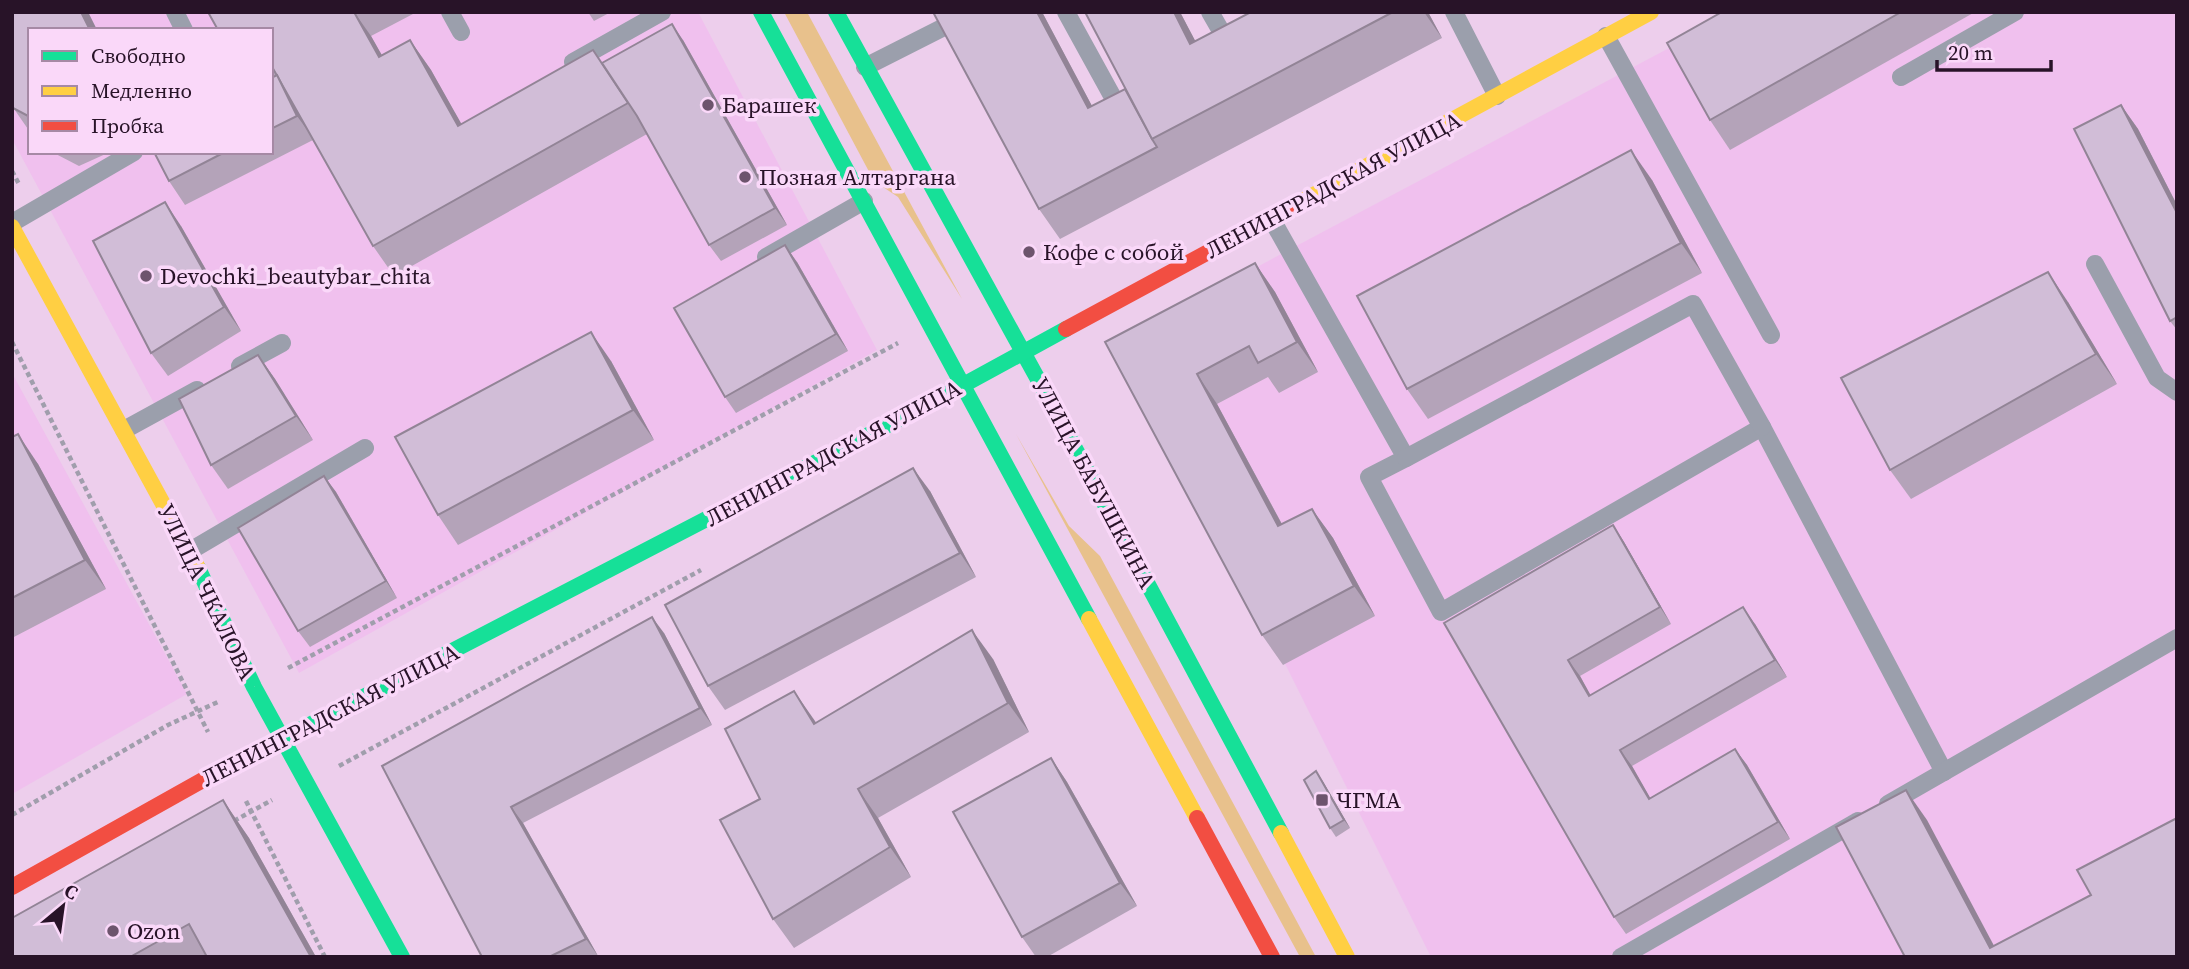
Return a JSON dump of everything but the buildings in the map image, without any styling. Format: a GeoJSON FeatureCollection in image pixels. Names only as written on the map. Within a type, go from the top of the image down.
{"type":"FeatureCollection","features":[{"type":"Feature","properties":{"kind":"main road"},"geometry":{"type":"LineString","coordinates":[[761,12],[1272,957]]}},
{"type":"Feature","properties":{"kind":"main road","name":"УЛИЦА БАБУШКИНА"},"geometry":{"type":"LineString","coordinates":[[836,12],[1024,353],[1347,957]]}},
{"type":"Feature","properties":{"kind":"main road","name":"ЛЕНИНГРАДСКАЯ УЛИЦА"},"geometry":{"type":"LineString","coordinates":[[12,887],[226,767],[1024,353],[1651,12]]}},
{"type":"Feature","properties":{"kind":"main road","name":"УЛИЦА ЧКАЛОВА"},"geometry":{"type":"LineString","coordinates":[[12,225],[190,551],[282,740],[402,957]]}},
{"type":"Feature","properties":{"kind":"lane"},"geometry":{"type":"LineString","coordinates":[[175,12],[183,28]]}},
{"type":"Feature","properties":{"kind":"lane"},"geometry":{"type":"LineString","coordinates":[[450,12],[461,32]]}},
{"type":"Feature","properties":{"kind":"lane"},"geometry":{"type":"LineString","coordinates":[[555,72],[662,12]]}},
{"type":"Feature","properties":{"kind":"lane"},"geometry":{"type":"LineString","coordinates":[[1066,12],[1121,112]]}},
{"type":"Feature","properties":{"kind":"lane"},"geometry":{"type":"LineString","coordinates":[[1210,12],[1229,46],[1250,33]]}},
{"type":"Feature","properties":{"kind":"lane"},"geometry":{"type":"LineString","coordinates":[[1454,12],[1497,96]]}},
{"type":"Feature","properties":{"kind":"lane"},"geometry":{"type":"LineString","coordinates":[[1901,77],[2015,12]]}},
{"type":"Feature","properties":{"kind":"lane"},"geometry":{"type":"LineString","coordinates":[[865,66],[946,26]]}},
{"type":"Feature","properties":{"kind":"lane"},"geometry":{"type":"LineString","coordinates":[[1606,36],[1771,335]]}},
{"type":"Feature","properties":{"kind":"lane"},"geometry":{"type":"LineString","coordinates":[[12,225],[131,154]]}},
{"type":"Feature","properties":{"kind":"lane"},"geometry":{"type":"LineString","coordinates":[[755,263],[863,201]]}},
{"type":"Feature","properties":{"kind":"lane"},"geometry":{"type":"LineString","coordinates":[[1272,218],[1406,458]]}},
{"type":"Feature","properties":{"kind":"lane"},"geometry":{"type":"LineString","coordinates":[[2095,264],[2157,378],[2177,392]]}},
{"type":"Feature","properties":{"kind":"lane"},"geometry":{"type":"LineString","coordinates":[[1762,427],[1441,612],[1369,477],[1693,304],[1762,427],[1944,772]]}},
{"type":"Feature","properties":{"kind":"lane"},"geometry":{"type":"LineString","coordinates":[[124,430],[282,342]]}},
{"type":"Feature","properties":{"kind":"lane"},"geometry":{"type":"LineString","coordinates":[[190,551],[365,448]]}},
{"type":"Feature","properties":{"kind":"lane"},"geometry":{"type":"LineString","coordinates":[[1621,957],[2177,638]]}},
{"type":"Feature","properties":{"kind":"path"},"geometry":{"type":"LineString","coordinates":[[12,815],[168,725],[254,687],[932,327]]}},
{"type":"Feature","properties":{"kind":"path"},"geometry":{"type":"LineString","coordinates":[[12,342],[325,957]]}},
{"type":"Feature","properties":{"kind":"path"},"geometry":{"type":"LineString","coordinates":[[229,824],[707,567]]}},
{"type":"Feature","properties":{"kind":"shaded area"},"geometry":{"type":"Polygon","coordinates":[[[12,12],[698,12],[877,350],[299,673],[12,139],[12,12]]]}},
{"type":"Feature","properties":{"kind":"shaded area"},"geometry":{"type":"Polygon","coordinates":[[[784,12],[807,12],[962,299],[898,197],[874,181],[784,12]]]}},
{"type":"Feature","properties":{"kind":"shaded area"},"geometry":{"type":"Polygon","coordinates":[[[1737,12],[2177,12],[2177,957],[1431,957],[1123,338],[1737,12]]]}},
{"type":"Feature","properties":{"kind":"shaded area"},"geometry":{"type":"Polygon","coordinates":[[[12,373],[187,694],[12,794],[12,373]]]}},
{"type":"Feature","properties":{"kind":"shaded area"},"geometry":{"type":"Polygon","coordinates":[[[1016,434],[1069,526],[1100,556],[1316,957],[1300,957],[1016,434]]]}},
{"type":"Feature","properties":{"kind":"traffic: fast"},"geometry":{"type":"LineString","coordinates":[[761,12],[1089,619]]}},
{"type":"Feature","properties":{"kind":"traffic: fast"},"geometry":{"type":"LineString","coordinates":[[836,12],[1040,383],[1281,833]]}},
{"type":"Feature","properties":{"kind":"traffic: fast"},"geometry":{"type":"LineString","coordinates":[[263,749],[934,401],[1066,329]]}},
{"type":"Feature","properties":{"kind":"traffic: fast"},"geometry":{"type":"LineString","coordinates":[[198,568],[254,687],[402,957]]}},
{"type":"Feature","properties":{"kind":"traffic: slow"},"geometry":{"type":"LineString","coordinates":[[1297,204],[1651,12]]}},
{"type":"Feature","properties":{"kind":"traffic: slow"},"geometry":{"type":"LineString","coordinates":[[12,227],[198,568]]}},
{"type":"Feature","properties":{"kind":"traffic: slow"},"geometry":{"type":"LineString","coordinates":[[1089,619],[1197,818]]}},
{"type":"Feature","properties":{"kind":"traffic: slow"},"geometry":{"type":"LineString","coordinates":[[1281,833],[1347,957]]}},
{"type":"Feature","properties":{"kind":"traffic: jam"},"geometry":{"type":"LineString","coordinates":[[1066,329],[1297,204]]}},
{"type":"Feature","properties":{"kind":"traffic: jam"},"geometry":{"type":"LineString","coordinates":[[12,887],[263,749]]}},
{"type":"Feature","properties":{"kind":"traffic: jam"},"geometry":{"type":"LineString","coordinates":[[1197,818],[1272,957]]}},
{"type":"Feature","properties":{"kind":"place","name":"Барашек"},"geometry":{"type":"Point","coordinates":[708,105]}},
{"type":"Feature","properties":{"kind":"place","name":"Позная Алтаргана"},"geometry":{"type":"Point","coordinates":[745,177]}},
{"type":"Feature","properties":{"kind":"place","name":"Кофе с собой"},"geometry":{"type":"Point","coordinates":[1029,252]}},
{"type":"Feature","properties":{"kind":"place","name":"Devochki_beautybar_chita"},"geometry":{"type":"Point","coordinates":[146,276]}},
{"type":"Feature","properties":{"kind":"place","name":"ЧГМА"},"geometry":{"type":"Point","coordinates":[1322,800]}},
{"type":"Feature","properties":{"kind":"place","name":"Ozon"},"geometry":{"type":"Point","coordinates":[113,931]}}]}
